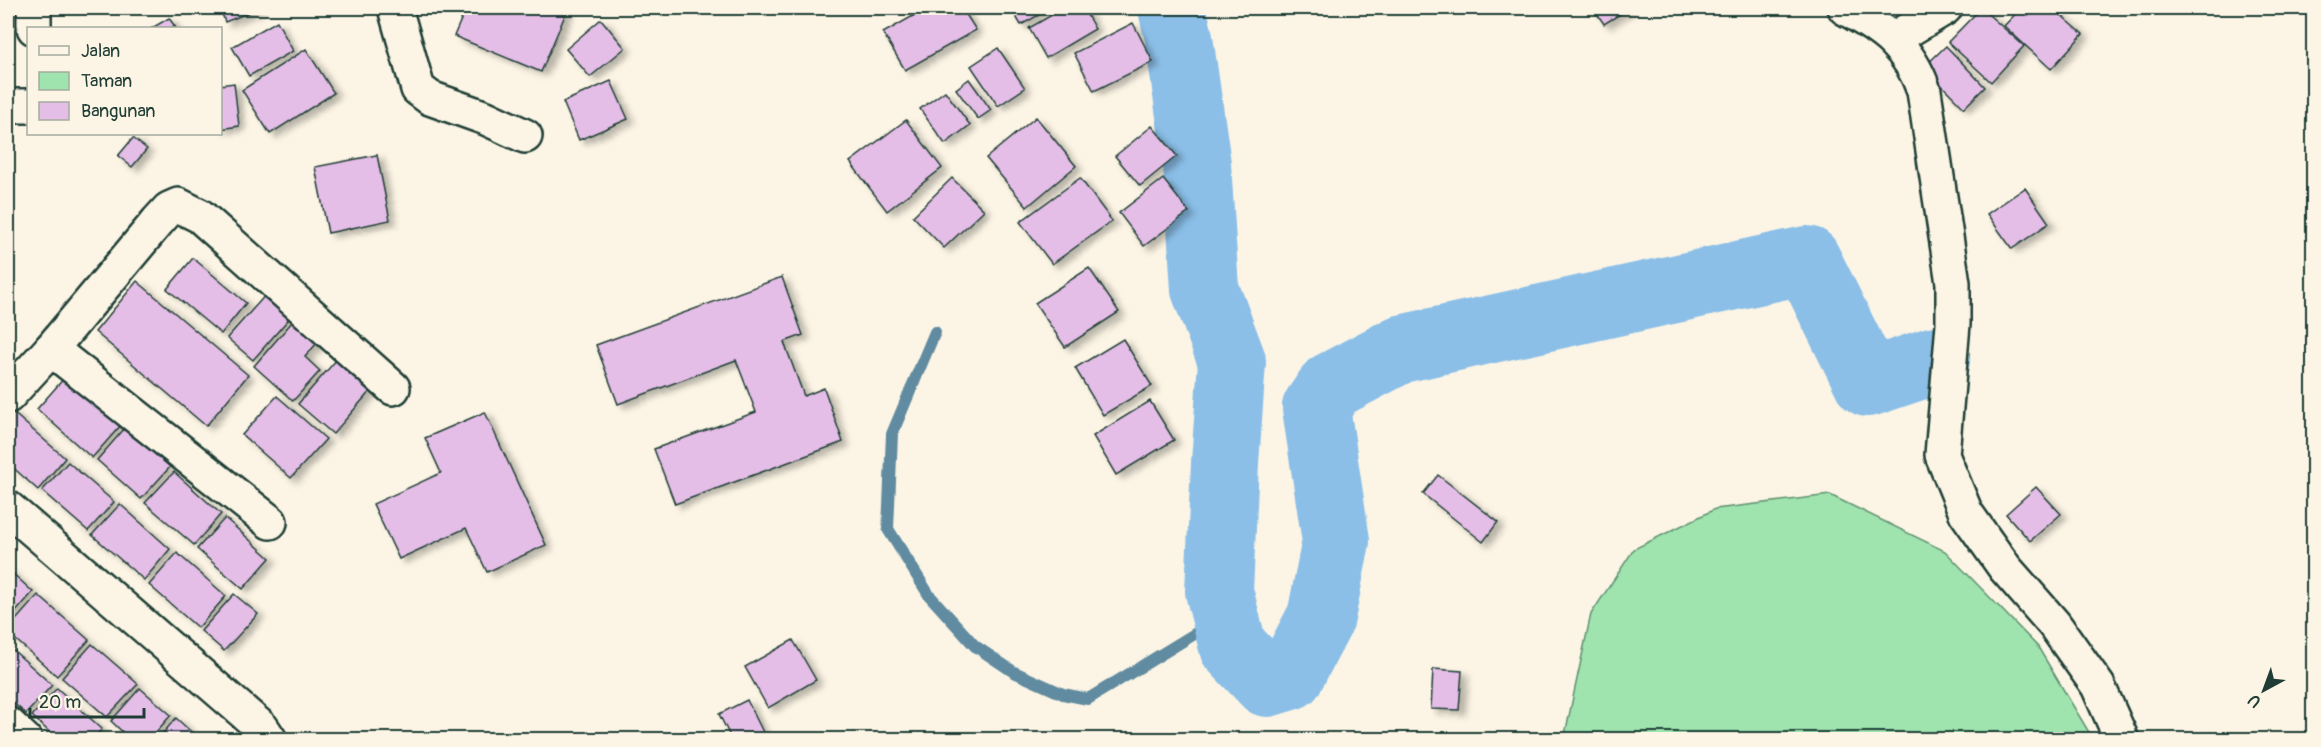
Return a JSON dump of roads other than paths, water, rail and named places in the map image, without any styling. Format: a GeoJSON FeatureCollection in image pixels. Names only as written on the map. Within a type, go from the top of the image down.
{"type":"FeatureCollection","features":[{"type":"Feature","properties":{"kind":"street"},"geometry":{"type":"LineString","coordinates":[[34,8],[34,27]]}},
{"type":"Feature","properties":{"kind":"street"},"geometry":{"type":"LineString","coordinates":[[395,8],[418,89],[430,98],[486,118],[525,136]]}},
{"type":"Feature","properties":{"kind":"street"},"geometry":{"type":"LineString","coordinates":[[1845,8],[1893,39],[1917,70],[1924,91],[1953,283],[1953,324],[1942,455],[1966,513],[2005,568],[2054,624],[2098,686],[2122,740]]}},
{"type":"Feature","properties":{"kind":"street"},"geometry":{"type":"LineString","coordinates":[[1893,39],[1945,8]]}},
{"type":"Feature","properties":{"kind":"street"},"geometry":{"type":"LineString","coordinates":[[8,106],[27,106]]}},
{"type":"Feature","properties":{"kind":"street"},"geometry":{"type":"LineString","coordinates":[[8,396],[51,349],[158,221],[169,209],[178,205],[200,216],[393,388]]}},
{"type":"Feature","properties":{"kind":"street"},"geometry":{"type":"LineString","coordinates":[[51,349],[270,522]]}},
{"type":"Feature","properties":{"kind":"street"},"geometry":{"type":"LineString","coordinates":[[8,508],[262,728],[270,740]]}},
{"type":"Feature","properties":{"kind":"street"},"geometry":{"type":"LineString","coordinates":[[8,724],[25,740]]}},
{"type":"Feature","properties":{"kind":"waterway"},"geometry":{"type":"LineString","coordinates":[[1172,8],[1179,38],[1197,164],[1205,289],[1232,361],[1219,591],[1233,647],[1267,683],[1290,676],[1321,617],[1336,541],[1316,408],[1331,386],[1401,349],[1807,260],[1868,383],[1936,360]]}},
{"type":"Feature","properties":{"kind":"waterway"},"geometry":{"type":"LineString","coordinates":[[935,332],[892,434],[888,529],[929,595],[975,646],[1014,672],[1063,694],[1088,699],[1201,630],[1233,647]]}}]}
